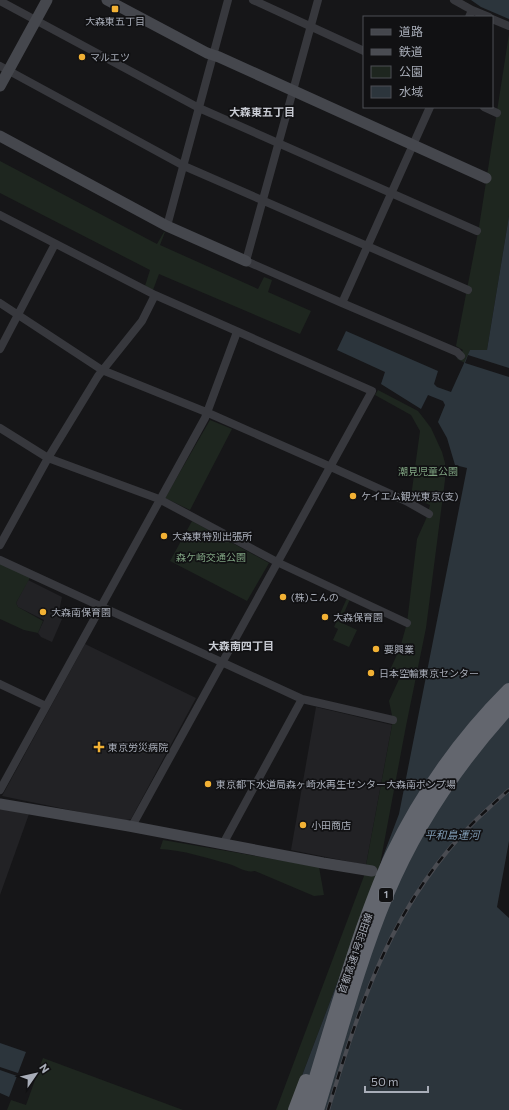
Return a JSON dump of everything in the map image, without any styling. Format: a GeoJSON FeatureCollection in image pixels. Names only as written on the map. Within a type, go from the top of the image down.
{"type":"FeatureCollection","features":[{"type":"Feature","properties":{"kind":"highway","name":"首都高速1号羽田線"},"geometry":{"type":"LineString","coordinates":[[306,1110],[346,976],[377,888],[392,855],[408,824],[447,764],[486,714],[509,690]]}},
{"type":"Feature","properties":{"kind":"highway","name":"首都高速1号羽田線"},"geometry":{"type":"LineString","coordinates":[[317,1110],[374,926],[403,860],[418,830],[457,771],[494,723],[509,707]]}},
{"type":"Feature","properties":{"kind":"highway"},"geometry":{"type":"LineString","coordinates":[[295,1110],[318,1046],[346,976]]}},
{"type":"Feature","properties":{"kind":"street"},"geometry":{"type":"LineString","coordinates":[[0,86],[4,68],[36,21],[47,0]]}},
{"type":"Feature","properties":{"kind":"street"},"geometry":{"type":"LineString","coordinates":[[106,0],[207,53],[413,143],[486,178]]}},
{"type":"Feature","properties":{"kind":"street"},"geometry":{"type":"LineString","coordinates":[[167,226],[228,0]]}},
{"type":"Feature","properties":{"kind":"street"},"geometry":{"type":"LineString","coordinates":[[253,0],[363,51]]}},
{"type":"Feature","properties":{"kind":"street"},"geometry":{"type":"LineString","coordinates":[[246,261],[280,143],[318,0]]}},
{"type":"Feature","properties":{"kind":"street"},"geometry":{"type":"LineString","coordinates":[[454,0],[471,13],[484,16]]}},
{"type":"Feature","properties":{"kind":"street"},"geometry":{"type":"LineString","coordinates":[[0,1],[199,108],[477,231]]}},
{"type":"Feature","properties":{"kind":"street"},"geometry":{"type":"LineString","coordinates":[[493,19],[509,26]]}},
{"type":"Feature","properties":{"kind":"street"},"geometry":{"type":"LineString","coordinates":[[4,68],[184,166],[468,290]]}},
{"type":"Feature","properties":{"kind":"street"},"geometry":{"type":"LineString","coordinates":[[342,303],[430,108]]}},
{"type":"Feature","properties":{"kind":"street"},"geometry":{"type":"LineString","coordinates":[[486,108],[497,113]]}},
{"type":"Feature","properties":{"kind":"street"},"geometry":{"type":"LineString","coordinates":[[0,136],[167,226],[457,352],[461,356]]}},
{"type":"Feature","properties":{"kind":"street"},"geometry":{"type":"LineString","coordinates":[[0,215],[155,295],[372,391],[279,563],[222,662],[132,826]]}},
{"type":"Feature","properties":{"kind":"street"},"geometry":{"type":"LineString","coordinates":[[0,348],[55,244]]}},
{"type":"Feature","properties":{"kind":"street"},"geometry":{"type":"LineString","coordinates":[[0,545],[48,458],[102,370],[142,321],[155,295]]}},
{"type":"Feature","properties":{"kind":"street"},"geometry":{"type":"LineString","coordinates":[[0,303],[102,370],[206,412],[331,467],[406,501],[429,514]]}},
{"type":"Feature","properties":{"kind":"street"},"geometry":{"type":"LineString","coordinates":[[0,790],[100,606],[205,418],[206,412],[238,332]]}},
{"type":"Feature","properties":{"kind":"street"},"geometry":{"type":"LineString","coordinates":[[0,428],[48,458],[159,500],[279,563],[407,623]]}},
{"type":"Feature","properties":{"kind":"street"},"geometry":{"type":"LineString","coordinates":[[0,560],[302,699],[393,720]]}},
{"type":"Feature","properties":{"kind":"street"},"geometry":{"type":"LineString","coordinates":[[0,684],[46,706]]}},
{"type":"Feature","properties":{"kind":"street"},"geometry":{"type":"LineString","coordinates":[[224,844],[302,699]]}},
{"type":"Feature","properties":{"kind":"street"},"geometry":{"type":"LineString","coordinates":[[0,804],[132,826],[372,871]]}},
{"type":"Feature","properties":{"kind":"shaded area","name":"大森南保育園"},"geometry":{"type":"Polygon","coordinates":[[[28,580],[62,597],[58,616],[62,619],[52,642],[41,637],[38,633],[44,620],[18,607],[16,603],[28,580]]]}},
{"type":"Feature","properties":{"kind":"shaded area","name":"東京労災病院"},"geometry":{"type":"Polygon","coordinates":[[[85,644],[196,698],[131,819],[123,821],[2,796],[85,644]]]}},
{"type":"Feature","properties":{"kind":"shaded area"},"geometry":{"type":"Polygon","coordinates":[[[316,707],[392,725],[366,865],[291,850],[316,707]]]}},
{"type":"Feature","properties":{"kind":"shaded area"},"geometry":{"type":"Polygon","coordinates":[[[0,809],[29,814],[0,895],[0,809]]]}},
{"type":"Feature","properties":{"kind":"green space"},"geometry":{"type":"Polygon","coordinates":[[[509,34],[509,216],[487,350],[470,350],[465,363],[457,359],[463,350],[456,346],[479,227],[509,34]]]}},
{"type":"Feature","properties":{"kind":"green space"},"geometry":{"type":"Polygon","coordinates":[[[0,161],[157,244],[165,232],[160,245],[258,289],[264,277],[272,280],[268,292],[311,311],[300,334],[159,274],[153,290],[145,286],[150,270],[0,193],[0,161]]]}},
{"type":"Feature","properties":{"kind":"green space","name":"潮見児童公園"},"geometry":{"type":"Polygon","coordinates":[[[378,390],[418,411],[431,428],[442,452],[445,463],[445,480],[426,628],[378,875],[289,1110],[276,1110],[364,876],[393,720],[389,701],[401,675],[390,670],[400,648],[407,623],[417,539],[426,519],[430,505],[411,497],[420,431],[411,415],[375,395],[378,390]]]}},
{"type":"Feature","properties":{"kind":"green space"},"geometry":{"type":"Polygon","coordinates":[[[210,420],[232,429],[190,510],[165,498],[210,420]]]}},
{"type":"Feature","properties":{"kind":"green space","name":"森ケ崎交通公園"},"geometry":{"type":"Polygon","coordinates":[[[192,521],[269,563],[247,601],[170,561],[192,521]]]}},
{"type":"Feature","properties":{"kind":"green space"},"geometry":{"type":"Polygon","coordinates":[[[0,560],[32,574],[16,603],[18,607],[43,621],[38,633],[24,630],[0,619],[0,560]]]}},
{"type":"Feature","properties":{"kind":"green space"},"geometry":{"type":"Polygon","coordinates":[[[347,598],[350,599],[340,622],[357,630],[349,647],[333,640],[338,629],[334,627],[347,598]]]}},
{"type":"Feature","properties":{"kind":"green space"},"geometry":{"type":"Polygon","coordinates":[[[163,840],[319,867],[324,895],[314,896],[255,871],[245,870],[195,855],[160,849],[163,840]]]}},
{"type":"Feature","properties":{"kind":"green space"},"geometry":{"type":"Polygon","coordinates":[[[43,1058],[183,1110],[7,1110],[11,1100],[26,1105],[43,1058]]]}},
{"type":"Feature","properties":{"kind":"water"},"geometry":{"type":"Polygon","coordinates":[[[471,0],[509,0],[509,19],[481,7],[471,0]]]}},
{"type":"Feature","properties":{"kind":"water","name":"平和島運河"},"geometry":{"type":"Polygon","coordinates":[[[509,216],[509,841],[497,907],[509,918],[509,1110],[289,1110],[378,875],[382,859],[399,814],[467,468],[455,465],[447,438],[438,422],[445,405],[443,401],[428,395],[421,409],[381,384],[385,372],[337,350],[346,331],[438,371],[434,384],[437,387],[451,392],[470,350],[487,350],[509,216]]]}},
{"type":"Feature","properties":{"kind":"water"},"geometry":{"type":"Polygon","coordinates":[[[0,1043],[26,1052],[18,1073],[0,1067],[0,1043]]]}},
{"type":"Feature","properties":{"kind":"water"},"geometry":{"type":"Polygon","coordinates":[[[0,1070],[17,1076],[9,1097],[0,1093],[0,1070]]]}},
{"type":"Feature","properties":{"kind":"pier"},"geometry":{"type":"Polygon","coordinates":[[[468,355],[509,368],[509,377],[465,363],[468,355]]]}},
{"type":"Feature","properties":{"kind":"railway"},"geometry":{"type":"LineString","coordinates":[[328,1110],[353,1030],[367,992],[383,954],[402,918],[423,884],[448,851],[477,819],[509,790]]}},
{"type":"Feature","properties":{"kind":"place","name":"大森東五丁目"},"geometry":{"type":"Point","coordinates":[115,9]}},
{"type":"Feature","properties":{"kind":"place","name":"マルエツ"},"geometry":{"type":"Point","coordinates":[82,57]}},
{"type":"Feature","properties":{"kind":"place","name":"ケイエム観光東京(支)"},"geometry":{"type":"Point","coordinates":[353,496]}},
{"type":"Feature","properties":{"kind":"place","name":"大森東特別出張所"},"geometry":{"type":"Point","coordinates":[164,536]}},
{"type":"Feature","properties":{"kind":"place","name":"(株)こんの"},"geometry":{"type":"Point","coordinates":[283,597]}},
{"type":"Feature","properties":{"kind":"place","name":"大森南保育園"},"geometry":{"type":"Point","coordinates":[43,612]}},
{"type":"Feature","properties":{"kind":"place","name":"大森保育園"},"geometry":{"type":"Point","coordinates":[325,617]}},
{"type":"Feature","properties":{"kind":"place","name":"要興業"},"geometry":{"type":"Point","coordinates":[376,649]}},
{"type":"Feature","properties":{"kind":"place","name":"日本空輸東京センター"},"geometry":{"type":"Point","coordinates":[371,673]}},
{"type":"Feature","properties":{"kind":"place","name":"東京労災病院"},"geometry":{"type":"Point","coordinates":[99,747]}},
{"type":"Feature","properties":{"kind":"place","name":"東京都下水道局森ヶ崎水再生センター大森南ポンプ場"},"geometry":{"type":"Point","coordinates":[208,784]}},
{"type":"Feature","properties":{"kind":"place","name":"小田商店"},"geometry":{"type":"Point","coordinates":[303,825]}},
{"type":"Feature","properties":{"kind":"district","name":"大森東五丁目"},"geometry":{"type":"Point","coordinates":[262,112]}},
{"type":"Feature","properties":{"kind":"district","name":"大森南四丁目"},"geometry":{"type":"Point","coordinates":[241,646]}}]}
